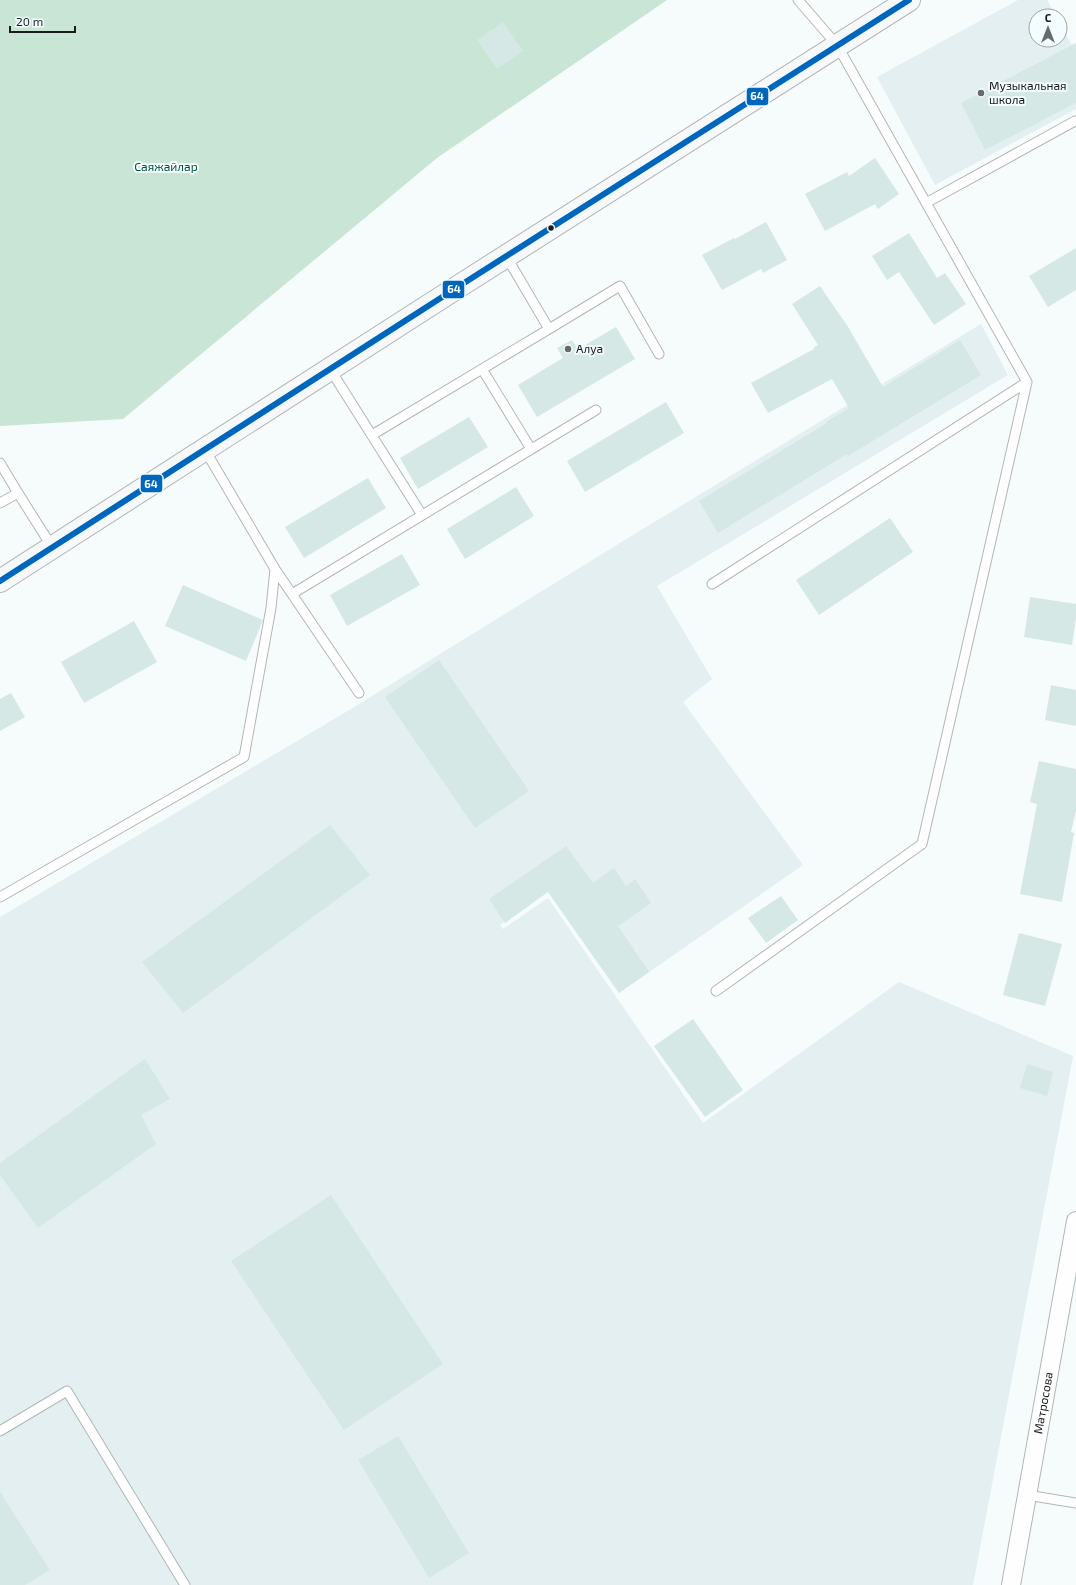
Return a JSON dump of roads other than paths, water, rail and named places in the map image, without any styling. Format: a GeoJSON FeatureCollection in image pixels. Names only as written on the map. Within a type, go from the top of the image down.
{"type":"FeatureCollection","features":[{"type":"Feature","properties":{"kind":"street"},"geometry":{"type":"LineString","coordinates":[[0,581],[506,256],[909,0]]}},
{"type":"Feature","properties":{"kind":"street","name":"Матросова"},"geometry":{"type":"LineString","coordinates":[[1011,1585],[1076,1221]]}},
{"type":"Feature","properties":{"kind":"lane"},"geometry":{"type":"LineString","coordinates":[[716,991],[922,844],[1027,382],[837,46],[798,0]]}},
{"type":"Feature","properties":{"kind":"lane"},"geometry":{"type":"LineString","coordinates":[[926,204],[1075,121]]}},
{"type":"Feature","properties":{"kind":"lane"},"geometry":{"type":"LineString","coordinates":[[506,256],[549,329]]}},
{"type":"Feature","properties":{"kind":"lane"},"geometry":{"type":"LineString","coordinates":[[372,435],[620,286],[659,354]]}},
{"type":"Feature","properties":{"kind":"lane"},"geometry":{"type":"LineString","coordinates":[[330,369],[422,515]]}},
{"type":"Feature","properties":{"kind":"lane"},"geometry":{"type":"LineString","coordinates":[[482,369],[532,449]]}},
{"type":"Feature","properties":{"kind":"lane"},"geometry":{"type":"LineString","coordinates":[[712,584],[1027,382]]}},
{"type":"Feature","properties":{"kind":"lane"},"geometry":{"type":"LineString","coordinates":[[292,594],[596,410]]}},
{"type":"Feature","properties":{"kind":"lane"},"geometry":{"type":"LineString","coordinates":[[205,450],[275,569],[359,694]]}},
{"type":"Feature","properties":{"kind":"lane"},"geometry":{"type":"LineString","coordinates":[[0,463],[52,547]]}},
{"type":"Feature","properties":{"kind":"lane"},"geometry":{"type":"LineString","coordinates":[[0,503],[18,493]]}},
{"type":"Feature","properties":{"kind":"lane"},"geometry":{"type":"LineString","coordinates":[[0,897],[244,756],[271,608],[275,569]]}},
{"type":"Feature","properties":{"kind":"lane"},"geometry":{"type":"LineString","coordinates":[[0,1431],[66,1391],[185,1585]]}},
{"type":"Feature","properties":{"kind":"lane"},"geometry":{"type":"LineString","coordinates":[[1027,1495],[1076,1503]]}},
{"type":"Feature","properties":{"kind":"place","name":"Музыкальная школа"},"geometry":{"type":"Point","coordinates":[981,93]}},
{"type":"Feature","properties":{"kind":"place","name":"Алуа"},"geometry":{"type":"Point","coordinates":[568,349]}},
{"type":"Feature","properties":{"kind":"park label","name":"Саяжайлар"},"geometry":{"type":"Point","coordinates":[166,167]}}]}
